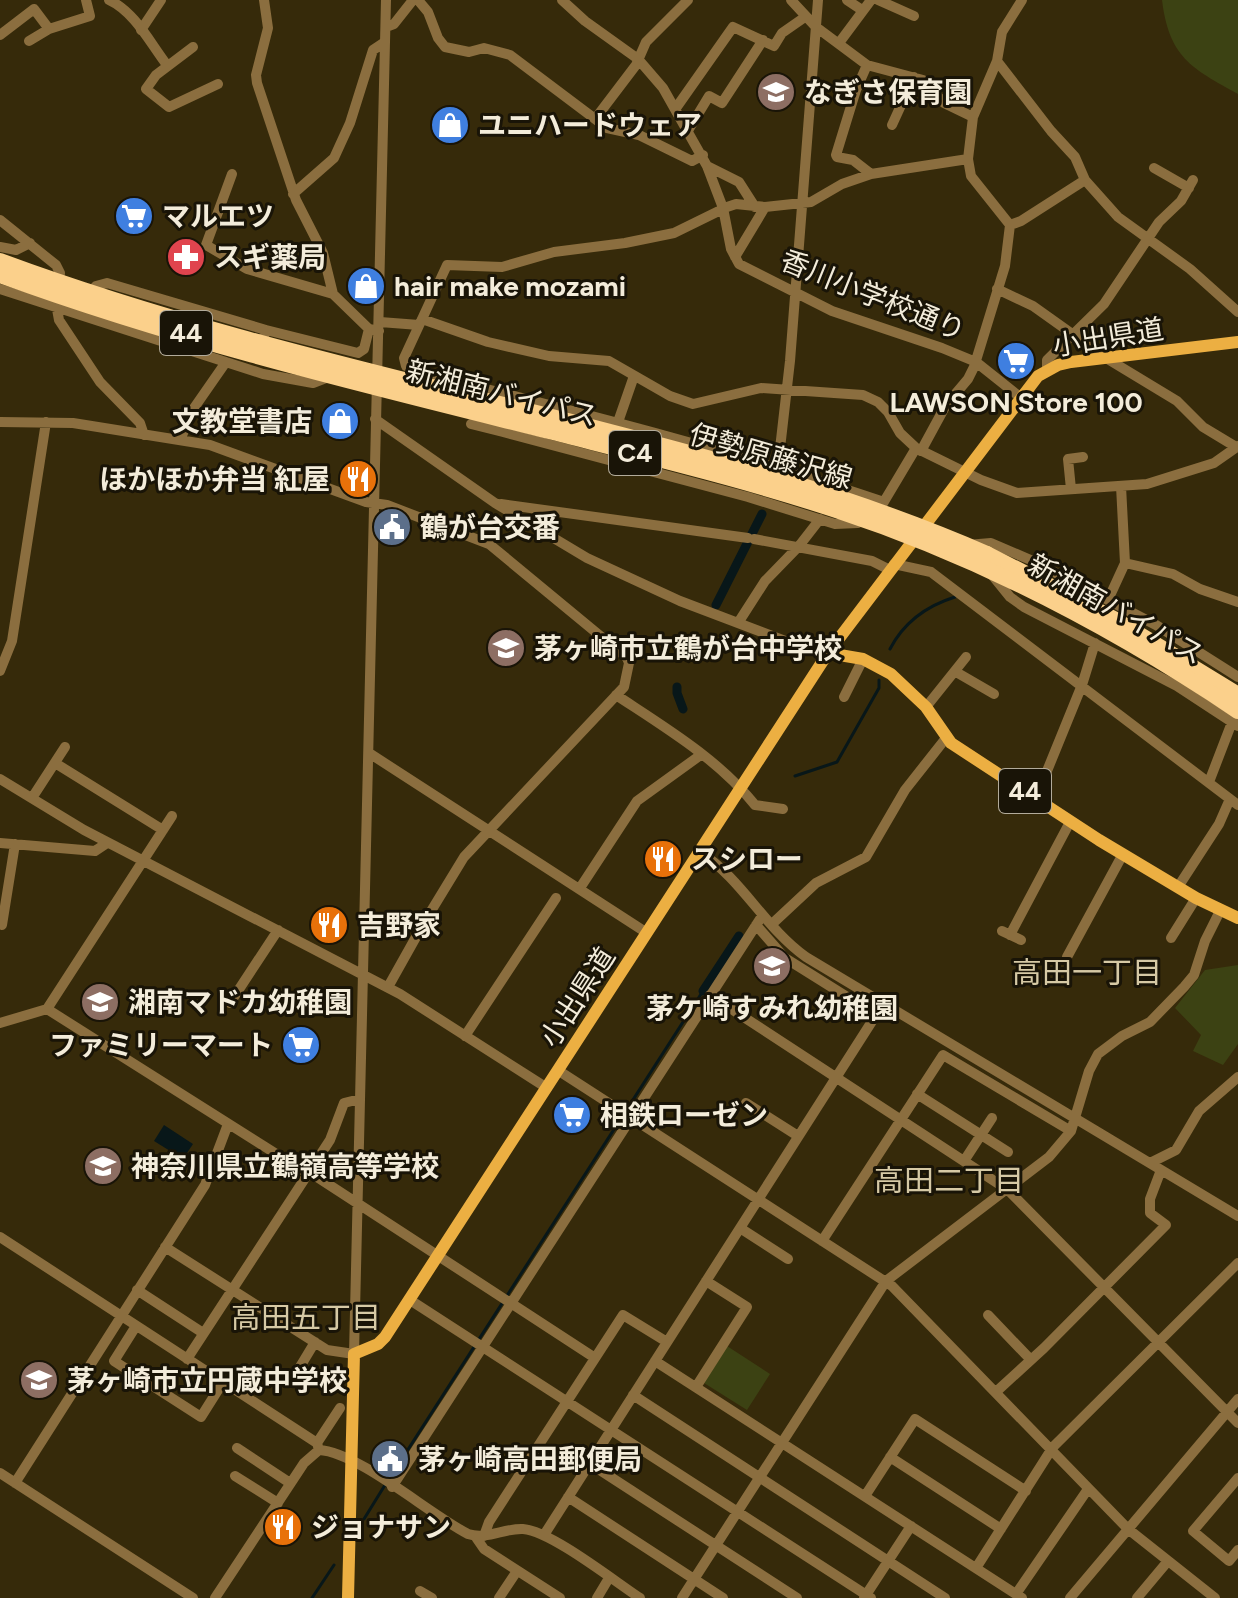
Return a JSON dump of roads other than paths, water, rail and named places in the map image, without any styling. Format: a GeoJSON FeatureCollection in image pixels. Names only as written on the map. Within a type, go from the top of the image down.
{"type":"FeatureCollection","features":[{"type":"Feature","properties":{"kind":"highway","name":"新湘南バイパス"},"geometry":{"type":"LineString","coordinates":[[0,262],[218,331],[665,446],[840,497],[955,540],[1046,582],[1136,631],[1238,695]]}},
{"type":"Feature","properties":{"kind":"highway","name":"新湘南バイパス"},"geometry":{"type":"LineString","coordinates":[[0,273],[123,317],[260,357],[684,465],[836,510],[949,552],[1042,595],[1134,645],[1236,717]]}},
{"type":"Feature","properties":{"kind":"main road","name":"伊勢原藤沢線"},"geometry":{"type":"LineString","coordinates":[[0,262],[58,288],[185,333],[336,373],[423,388],[736,469],[875,510],[917,533]]}},
{"type":"Feature","properties":{"kind":"main road","name":"伊勢原藤沢線"},"geometry":{"type":"LineString","coordinates":[[0,273],[88,295],[501,416],[875,510]]}},
{"type":"Feature","properties":{"kind":"main road","name":"小出県道"},"geometry":{"type":"LineString","coordinates":[[917,533],[1029,385],[1047,369],[1071,362],[1238,342]]}},
{"type":"Feature","properties":{"kind":"main road"},"geometry":{"type":"LineString","coordinates":[[736,469],[738,455]]}},
{"type":"Feature","properties":{"kind":"main road"},"geometry":{"type":"LineString","coordinates":[[828,653],[917,533]]}},
{"type":"Feature","properties":{"kind":"main road","name":"小出県道"},"geometry":{"type":"LineString","coordinates":[[354,1354],[378,1344],[410,1300],[828,653]]}},
{"type":"Feature","properties":{"kind":"main road","name":"44"},"geometry":{"type":"LineString","coordinates":[[828,653],[863,659],[891,674],[926,707],[946,738],[1070,822],[1196,898],[1238,918]]}},
{"type":"Feature","properties":{"kind":"main road"},"geometry":{"type":"LineString","coordinates":[[348,1598],[354,1354]]}},
{"type":"Feature","properties":{"kind":"street"},"geometry":{"type":"LineString","coordinates":[[29,41],[49,29],[90,16],[86,0]]}},
{"type":"Feature","properties":{"kind":"street"},"geometry":{"type":"LineString","coordinates":[[109,0],[132,16],[167,65]]}},
{"type":"Feature","properties":{"kind":"street"},"geometry":{"type":"LineString","coordinates":[[141,30],[161,0]]}},
{"type":"Feature","properties":{"kind":"street"},"geometry":{"type":"LineString","coordinates":[[264,0],[268,28],[256,75],[257,83],[293,194],[323,253],[333,294]]}},
{"type":"Feature","properties":{"kind":"street"},"geometry":{"type":"LineString","coordinates":[[165,1247],[315,1342],[334,1352],[354,1354],[386,0]]}},
{"type":"Feature","properties":{"kind":"street"},"geometry":{"type":"LineString","coordinates":[[386,27],[394,24],[415,0],[428,12],[445,47],[469,52],[484,48],[510,55],[607,128],[639,135],[692,161],[705,160],[739,182],[760,207]]}},
{"type":"Feature","properties":{"kind":"street"},"geometry":{"type":"LineString","coordinates":[[562,0],[585,21],[638,59],[655,77],[676,108],[705,160],[723,208],[735,257]]}},
{"type":"Feature","properties":{"kind":"street"},"geometry":{"type":"LineString","coordinates":[[595,119],[636,65],[646,42],[688,0]]}},
{"type":"Feature","properties":{"kind":"street"},"geometry":{"type":"LineString","coordinates":[[791,0],[816,27],[867,65],[929,84],[944,103],[973,117]]}},
{"type":"Feature","properties":{"kind":"street"},"geometry":{"type":"LineString","coordinates":[[778,466],[799,256],[818,0]]}},
{"type":"Feature","properties":{"kind":"street"},"geometry":{"type":"LineString","coordinates":[[847,0],[862,10]]}},
{"type":"Feature","properties":{"kind":"street"},"geometry":{"type":"LineString","coordinates":[[839,43],[871,0]]}},
{"type":"Feature","properties":{"kind":"street"},"geometry":{"type":"LineString","coordinates":[[878,0],[914,16]]}},
{"type":"Feature","properties":{"kind":"street"},"geometry":{"type":"LineString","coordinates":[[471,424],[845,525],[858,523],[875,510],[946,405],[968,379],[1005,266],[1010,225],[971,176],[968,159],[973,117],[997,61],[1002,32],[1022,0]]}},
{"type":"Feature","properties":{"kind":"street"},"geometry":{"type":"LineString","coordinates":[[0,35],[34,9],[49,29]]}},
{"type":"Feature","properties":{"kind":"street"},"geometry":{"type":"LineString","coordinates":[[676,108],[733,27],[774,46],[782,33],[805,17]]}},
{"type":"Feature","properties":{"kind":"street"},"geometry":{"type":"LineString","coordinates":[[689,129],[709,96],[722,103],[763,40]]}},
{"type":"Feature","properties":{"kind":"street"},"geometry":{"type":"LineString","coordinates":[[293,194],[334,158],[350,123],[373,50],[385,42]]}},
{"type":"Feature","properties":{"kind":"street"},"geometry":{"type":"LineString","coordinates":[[193,47],[167,65],[146,89],[169,107],[218,84]]}},
{"type":"Feature","properties":{"kind":"street"},"geometry":{"type":"LineString","coordinates":[[997,61],[1075,157],[1085,180],[1118,217],[1190,269],[1238,312]]}},
{"type":"Feature","properties":{"kind":"street"},"geometry":{"type":"LineString","coordinates":[[867,65],[836,155],[853,160],[871,174]]}},
{"type":"Feature","properties":{"kind":"street"},"geometry":{"type":"LineString","coordinates":[[892,125],[914,77]]}},
{"type":"Feature","properties":{"kind":"street"},"geometry":{"type":"LineString","coordinates":[[875,510],[778,466],[451,380],[406,366],[404,358],[447,265],[502,267],[554,252],[674,233],[736,204],[760,207],[801,203],[822,197],[842,184],[871,174],[968,159]]}},
{"type":"Feature","properties":{"kind":"street"},"geometry":{"type":"LineString","coordinates":[[1047,369],[1047,360],[1104,304],[1159,222],[1181,201],[1191,184],[1154,168]]}},
{"type":"Feature","properties":{"kind":"street"},"geometry":{"type":"LineString","coordinates":[[232,174],[206,245],[247,269],[333,294],[376,328],[420,322],[549,356],[609,361],[670,396],[693,404],[749,389],[786,389],[871,398],[888,412],[900,433],[918,450],[1017,493],[1147,484],[1214,463],[1237,447],[1209,432],[1177,401],[1106,358],[1033,306],[997,289]]}},
{"type":"Feature","properties":{"kind":"street"},"geometry":{"type":"LineString","coordinates":[[1010,225],[1085,180]]}},
{"type":"Feature","properties":{"kind":"street"},"geometry":{"type":"LineString","coordinates":[[735,257],[760,207]]}},
{"type":"Feature","properties":{"kind":"street"},"geometry":{"type":"LineString","coordinates":[[0,220],[56,265],[60,273],[58,288]]}},
{"type":"Feature","properties":{"kind":"street"},"geometry":{"type":"LineString","coordinates":[[0,247],[16,250],[30,243]]}},
{"type":"Feature","properties":{"kind":"street","name":"香川小学校通り"},"geometry":{"type":"LineString","coordinates":[[735,257],[746,269],[832,311],[976,362],[1020,397]]}},
{"type":"Feature","properties":{"kind":"street"},"geometry":{"type":"LineString","coordinates":[[88,295],[96,286],[107,283],[266,330],[358,353],[364,349],[376,328]]}},
{"type":"Feature","properties":{"kind":"street"},"geometry":{"type":"LineString","coordinates":[[0,289],[263,374],[313,383],[322,382],[336,373]]}},
{"type":"Feature","properties":{"kind":"street"},"geometry":{"type":"LineString","coordinates":[[57,309],[59,320],[100,382],[140,423],[144,435]]}},
{"type":"Feature","properties":{"kind":"street"},"geometry":{"type":"LineString","coordinates":[[261,346],[266,330]]}},
{"type":"Feature","properties":{"kind":"street"},"geometry":{"type":"LineString","coordinates":[[180,440],[194,408],[226,362]]}},
{"type":"Feature","properties":{"kind":"street"},"geometry":{"type":"LineString","coordinates":[[618,422],[634,376]]}},
{"type":"Feature","properties":{"kind":"street"},"geometry":{"type":"LineString","coordinates":[[423,388],[451,380]]}},
{"type":"Feature","properties":{"kind":"street"},"geometry":{"type":"LineString","coordinates":[[501,416],[503,432]]}},
{"type":"Feature","properties":{"kind":"street"},"geometry":{"type":"LineString","coordinates":[[375,419],[495,503],[614,571],[680,601],[801,647],[828,653]]}},
{"type":"Feature","properties":{"kind":"street"},"geometry":{"type":"LineString","coordinates":[[0,422],[73,423],[180,440],[238,453],[376,504],[387,505],[489,544],[627,658],[629,663],[624,687],[464,857],[388,987]]}},
{"type":"Feature","properties":{"kind":"street"},"geometry":{"type":"LineString","coordinates":[[0,671],[12,641],[46,422]]}},
{"type":"Feature","properties":{"kind":"street"},"geometry":{"type":"LineString","coordinates":[[1071,489],[1068,459],[1083,457]]}},
{"type":"Feature","properties":{"kind":"street"},"geometry":{"type":"LineString","coordinates":[[1108,600],[1125,563],[1121,486]]}},
{"type":"Feature","properties":{"kind":"street"},"geometry":{"type":"LineString","coordinates":[[495,503],[751,538],[931,572],[1234,802],[1178,887]]}},
{"type":"Feature","properties":{"kind":"street"},"geometry":{"type":"LineString","coordinates":[[738,623],[765,581],[820,519]]}},
{"type":"Feature","properties":{"kind":"street"},"geometry":{"type":"LineString","coordinates":[[917,533],[986,568],[1010,597],[1024,607],[1236,717],[1209,782]]}},
{"type":"Feature","properties":{"kind":"street"},"geometry":{"type":"LineString","coordinates":[[917,533],[960,545],[981,542],[1002,547],[1168,633],[1238,677]]}},
{"type":"Feature","properties":{"kind":"street"},"geometry":{"type":"LineString","coordinates":[[1125,563],[1173,574],[1200,589],[1238,602]]}},
{"type":"Feature","properties":{"kind":"street"},"geometry":{"type":"LineString","coordinates":[[1036,798],[1082,685],[1095,643]]}},
{"type":"Feature","properties":{"kind":"street"},"geometry":{"type":"LineString","coordinates":[[926,707],[966,657]]}},
{"type":"Feature","properties":{"kind":"street"},"geometry":{"type":"LineString","coordinates":[[844,697],[863,659]]}},
{"type":"Feature","properties":{"kind":"street"},"geometry":{"type":"LineString","coordinates":[[956,672],[994,694]]}},
{"type":"Feature","properties":{"kind":"street"},"geometry":{"type":"LineString","coordinates":[[616,695],[694,746],[741,788],[755,805],[783,809]]}},
{"type":"Feature","properties":{"kind":"street"},"geometry":{"type":"LineString","coordinates":[[772,924],[816,883],[866,857],[905,790],[946,738]]}},
{"type":"Feature","properties":{"kind":"street"},"geometry":{"type":"LineString","coordinates":[[32,798],[65,747]]}},
{"type":"Feature","properties":{"kind":"street"},"geometry":{"type":"LineString","coordinates":[[369,753],[647,933]]}},
{"type":"Feature","properties":{"kind":"street"},"geometry":{"type":"LineString","coordinates":[[580,888],[637,801],[702,754]]}},
{"type":"Feature","properties":{"kind":"street"},"geometry":{"type":"LineString","coordinates":[[55,763],[163,830]]}},
{"type":"Feature","properties":{"kind":"street"},"geometry":{"type":"LineString","coordinates":[[0,779],[107,843],[388,987],[547,1088]]}},
{"type":"Feature","properties":{"kind":"street"},"geometry":{"type":"LineString","coordinates":[[0,1023],[47,1009],[172,816]]}},
{"type":"Feature","properties":{"kind":"street"},"geometry":{"type":"LineString","coordinates":[[1021,940],[1006,933],[1070,822]]}},
{"type":"Feature","properties":{"kind":"street"},"geometry":{"type":"LineString","coordinates":[[0,843],[95,851],[107,843]]}},
{"type":"Feature","properties":{"kind":"street"},"geometry":{"type":"LineString","coordinates":[[2,925],[15,844]]}},
{"type":"Feature","properties":{"kind":"street"},"geometry":{"type":"LineString","coordinates":[[544,1535],[876,1015],[785,958],[723,868],[700,852]]}},
{"type":"Feature","properties":{"kind":"street"},"geometry":{"type":"LineString","coordinates":[[1067,957],[1123,854]]}},
{"type":"Feature","properties":{"kind":"street"},"geometry":{"type":"LineString","coordinates":[[465,1036],[556,898]]}},
{"type":"Feature","properties":{"kind":"street"},"geometry":{"type":"LineString","coordinates":[[1171,938],[1196,898]]}},
{"type":"Feature","properties":{"kind":"street"},"geometry":{"type":"LineString","coordinates":[[682,1598],[886,1281],[1049,1157],[1071,1131],[1089,1071],[1098,1054],[1122,1036],[1150,1022],[1184,987],[1194,975],[1205,941],[1220,911]]}},
{"type":"Feature","properties":{"kind":"street"},"geometry":{"type":"LineString","coordinates":[[759,921],[772,924],[806,957],[1238,1216]]}},
{"type":"Feature","properties":{"kind":"street"},"geometry":{"type":"LineString","coordinates":[[389,1485],[628,1115],[759,921]]}},
{"type":"Feature","properties":{"kind":"street"},"geometry":{"type":"LineString","coordinates":[[230,1003],[278,930]]}},
{"type":"Feature","properties":{"kind":"street"},"geometry":{"type":"LineString","coordinates":[[710,995],[1008,1190],[1238,1423]]}},
{"type":"Feature","properties":{"kind":"street"},"geometry":{"type":"LineString","coordinates":[[47,1009],[314,1175],[595,1358]]}},
{"type":"Feature","properties":{"kind":"street"},"geometry":{"type":"LineString","coordinates":[[822,1241],[943,1055],[1071,1131]]}},
{"type":"Feature","properties":{"kind":"street"},"geometry":{"type":"LineString","coordinates":[[559,1071],[886,1281],[997,1391],[1128,1529],[1168,1561],[1201,1594],[1215,1598]]}},
{"type":"Feature","properties":{"kind":"street"},"geometry":{"type":"LineString","coordinates":[[1150,1163],[1176,1150],[1199,1111],[1238,1077]]}},
{"type":"Feature","properties":{"kind":"street"},"geometry":{"type":"LineString","coordinates":[[917,1094],[1008,1152]]}},
{"type":"Feature","properties":{"kind":"street"},"geometry":{"type":"LineString","coordinates":[[187,1359],[330,1140],[344,1103],[360,1099]]}},
{"type":"Feature","properties":{"kind":"street"},"geometry":{"type":"LineString","coordinates":[[746,1103],[798,1136]]}},
{"type":"Feature","properties":{"kind":"street"},"geometry":{"type":"LineString","coordinates":[[964,1161],[992,1118]]}},
{"type":"Feature","properties":{"kind":"street"},"geometry":{"type":"LineString","coordinates":[[15,1483],[205,1185],[228,1124]]}},
{"type":"Feature","properties":{"kind":"street"},"geometry":{"type":"LineString","coordinates":[[997,1391],[1166,1225],[1150,1213],[1150,1199],[1161,1170]]}},
{"type":"Feature","properties":{"kind":"street"},"geometry":{"type":"LineString","coordinates":[[740,1228],[788,1259]]}},
{"type":"Feature","properties":{"kind":"street"},"geometry":{"type":"LineString","coordinates":[[0,1237],[318,1446],[351,1460],[458,1529],[480,1536],[524,1529],[544,1535],[640,1598]]}},
{"type":"Feature","properties":{"kind":"street"},"geometry":{"type":"LineString","coordinates":[[976,1568],[1052,1449],[1238,1263]]}},
{"type":"Feature","properties":{"kind":"street"},"geometry":{"type":"LineString","coordinates":[[696,1387],[747,1307],[706,1281]]}},
{"type":"Feature","properties":{"kind":"street"},"geometry":{"type":"LineString","coordinates":[[137,1290],[200,1331]]}},
{"type":"Feature","properties":{"kind":"street"},"geometry":{"type":"LineString","coordinates":[[410,1300],[867,1597],[911,1526]]}},
{"type":"Feature","properties":{"kind":"street"},"geometry":{"type":"LineString","coordinates":[[560,1598],[484,1549],[480,1536],[623,1315],[667,1342]]}},
{"type":"Feature","properties":{"kind":"street"},"geometry":{"type":"LineString","coordinates":[[988,1315],[1031,1360]]}},
{"type":"Feature","properties":{"kind":"street"},"geometry":{"type":"LineString","coordinates":[[136,1326],[114,1361],[201,1417],[223,1382]]}},
{"type":"Feature","properties":{"kind":"street"},"geometry":{"type":"LineString","coordinates":[[292,1380],[315,1342]]}},
{"type":"Feature","properties":{"kind":"street"},"geometry":{"type":"LineString","coordinates":[[655,1361],[1019,1596],[1088,1489]]}},
{"type":"Feature","properties":{"kind":"street"},"geometry":{"type":"LineString","coordinates":[[633,1395],[945,1598]]}},
{"type":"Feature","properties":{"kind":"street"},"geometry":{"type":"LineString","coordinates":[[1070,1598],[1238,1399]]}},
{"type":"Feature","properties":{"kind":"street"},"geometry":{"type":"LineString","coordinates":[[215,1598],[290,1483],[318,1446],[340,1408]]}},
{"type":"Feature","properties":{"kind":"street"},"geometry":{"type":"LineString","coordinates":[[865,1496],[915,1419],[1026,1491]]}},
{"type":"Feature","properties":{"kind":"street"},"geometry":{"type":"LineString","coordinates":[[237,1448],[290,1483]]}},
{"type":"Feature","properties":{"kind":"street"},"geometry":{"type":"LineString","coordinates":[[890,1457],[1001,1529]]}},
{"type":"Feature","properties":{"kind":"street"},"geometry":{"type":"LineString","coordinates":[[589,1463],[797,1598]]}},
{"type":"Feature","properties":{"kind":"street"},"geometry":{"type":"LineString","coordinates":[[0,1473],[193,1598]]}},
{"type":"Feature","properties":{"kind":"street"},"geometry":{"type":"LineString","coordinates":[[235,1476],[278,1503]]}},
{"type":"Feature","properties":{"kind":"street"},"geometry":{"type":"LineString","coordinates":[[1238,1478],[1193,1531],[1229,1561],[1238,1550]]}},
{"type":"Feature","properties":{"kind":"street"},"geometry":{"type":"LineString","coordinates":[[568,1497],[723,1598]]}},
{"type":"Feature","properties":{"kind":"street"},"geometry":{"type":"LineString","coordinates":[[1137,1598],[1168,1561]]}},
{"type":"Feature","properties":{"kind":"street"},"geometry":{"type":"LineString","coordinates":[[499,1598],[517,1571]]}},
{"type":"Feature","properties":{"kind":"street"},"geometry":{"type":"LineString","coordinates":[[597,1598],[609,1578]]}},
{"type":"Feature","properties":{"kind":"street"},"geometry":{"type":"LineString","coordinates":[[420,1591],[432,1598]]}},
{"type":"Feature","properties":{"kind":"waterway"},"geometry":{"type":"LineString","coordinates":[[716,605],[762,514]]}},
{"type":"Feature","properties":{"kind":"waterway"},"geometry":{"type":"LineString","coordinates":[[890,649],[917,616],[955,597]]}},
{"type":"Feature","properties":{"kind":"waterway"},"geometry":{"type":"LineString","coordinates":[[795,776],[837,762],[879,688],[879,680]]}},
{"type":"Feature","properties":{"kind":"waterway"},"geometry":{"type":"LineString","coordinates":[[677,687],[683,709]]}},
{"type":"Feature","properties":{"kind":"waterway"},"geometry":{"type":"LineString","coordinates":[[703,991],[739,936]]}},
{"type":"Feature","properties":{"kind":"waterway"},"geometry":{"type":"LineString","coordinates":[[389,1479],[703,991]]}},
{"type":"Feature","properties":{"kind":"waterway"},"geometry":{"type":"LineString","coordinates":[[364,1519],[385,1485]]}},
{"type":"Feature","properties":{"kind":"waterway"},"geometry":{"type":"LineString","coordinates":[[312,1598],[334,1565]]}},
{"type":"Feature","properties":{"kind":"place","name":"なぎさ保育園"},"geometry":{"type":"Point","coordinates":[776,92]}},
{"type":"Feature","properties":{"kind":"place","name":"ユニハードウェア"},"geometry":{"type":"Point","coordinates":[450,125]}},
{"type":"Feature","properties":{"kind":"place","name":"マルエツ"},"geometry":{"type":"Point","coordinates":[134,216]}},
{"type":"Feature","properties":{"kind":"place","name":"スギ薬局"},"geometry":{"type":"Point","coordinates":[186,257]}},
{"type":"Feature","properties":{"kind":"place","name":"hair make mozami"},"geometry":{"type":"Point","coordinates":[366,286]}},
{"type":"Feature","properties":{"kind":"place","name":"LAWSON Store 100"},"geometry":{"type":"Point","coordinates":[1016,361]}},
{"type":"Feature","properties":{"kind":"place","name":"文教堂書店"},"geometry":{"type":"Point","coordinates":[340,421]}},
{"type":"Feature","properties":{"kind":"place","name":"ほかほか弁当 紅屋"},"geometry":{"type":"Point","coordinates":[358,479]}},
{"type":"Feature","properties":{"kind":"place","name":"鶴が台交番"},"geometry":{"type":"Point","coordinates":[392,527]}},
{"type":"Feature","properties":{"kind":"place","name":"茅ヶ崎市立鶴が台中学校"},"geometry":{"type":"Point","coordinates":[506,648]}},
{"type":"Feature","properties":{"kind":"place","name":"スシロー"},"geometry":{"type":"Point","coordinates":[663,859]}},
{"type":"Feature","properties":{"kind":"place","name":"吉野家"},"geometry":{"type":"Point","coordinates":[329,925]}},
{"type":"Feature","properties":{"kind":"place","name":"茅ケ崎すみれ幼稚園"},"geometry":{"type":"Point","coordinates":[772,966]}},
{"type":"Feature","properties":{"kind":"place","name":"湘南マドカ幼稚園"},"geometry":{"type":"Point","coordinates":[100,1002]}},
{"type":"Feature","properties":{"kind":"place","name":"ファミリーマート"},"geometry":{"type":"Point","coordinates":[301,1045]}},
{"type":"Feature","properties":{"kind":"place","name":"相鉄ローゼン"},"geometry":{"type":"Point","coordinates":[572,1115]}},
{"type":"Feature","properties":{"kind":"place","name":"神奈川県立鶴嶺高等学校"},"geometry":{"type":"Point","coordinates":[103,1166]}},
{"type":"Feature","properties":{"kind":"place","name":"茅ヶ崎市立円蔵中学校"},"geometry":{"type":"Point","coordinates":[39,1380]}},
{"type":"Feature","properties":{"kind":"place","name":"茅ヶ崎高田郵便局"},"geometry":{"type":"Point","coordinates":[390,1459]}},
{"type":"Feature","properties":{"kind":"place","name":"ジョナサン"},"geometry":{"type":"Point","coordinates":[283,1527]}},
{"type":"Feature","properties":{"kind":"district","name":"高田一丁目"},"geometry":{"type":"Point","coordinates":[1087,973]}},
{"type":"Feature","properties":{"kind":"district","name":"高田二丁目"},"geometry":{"type":"Point","coordinates":[949,1181]}},
{"type":"Feature","properties":{"kind":"district","name":"高田五丁目"},"geometry":{"type":"Point","coordinates":[306,1318]}}]}
